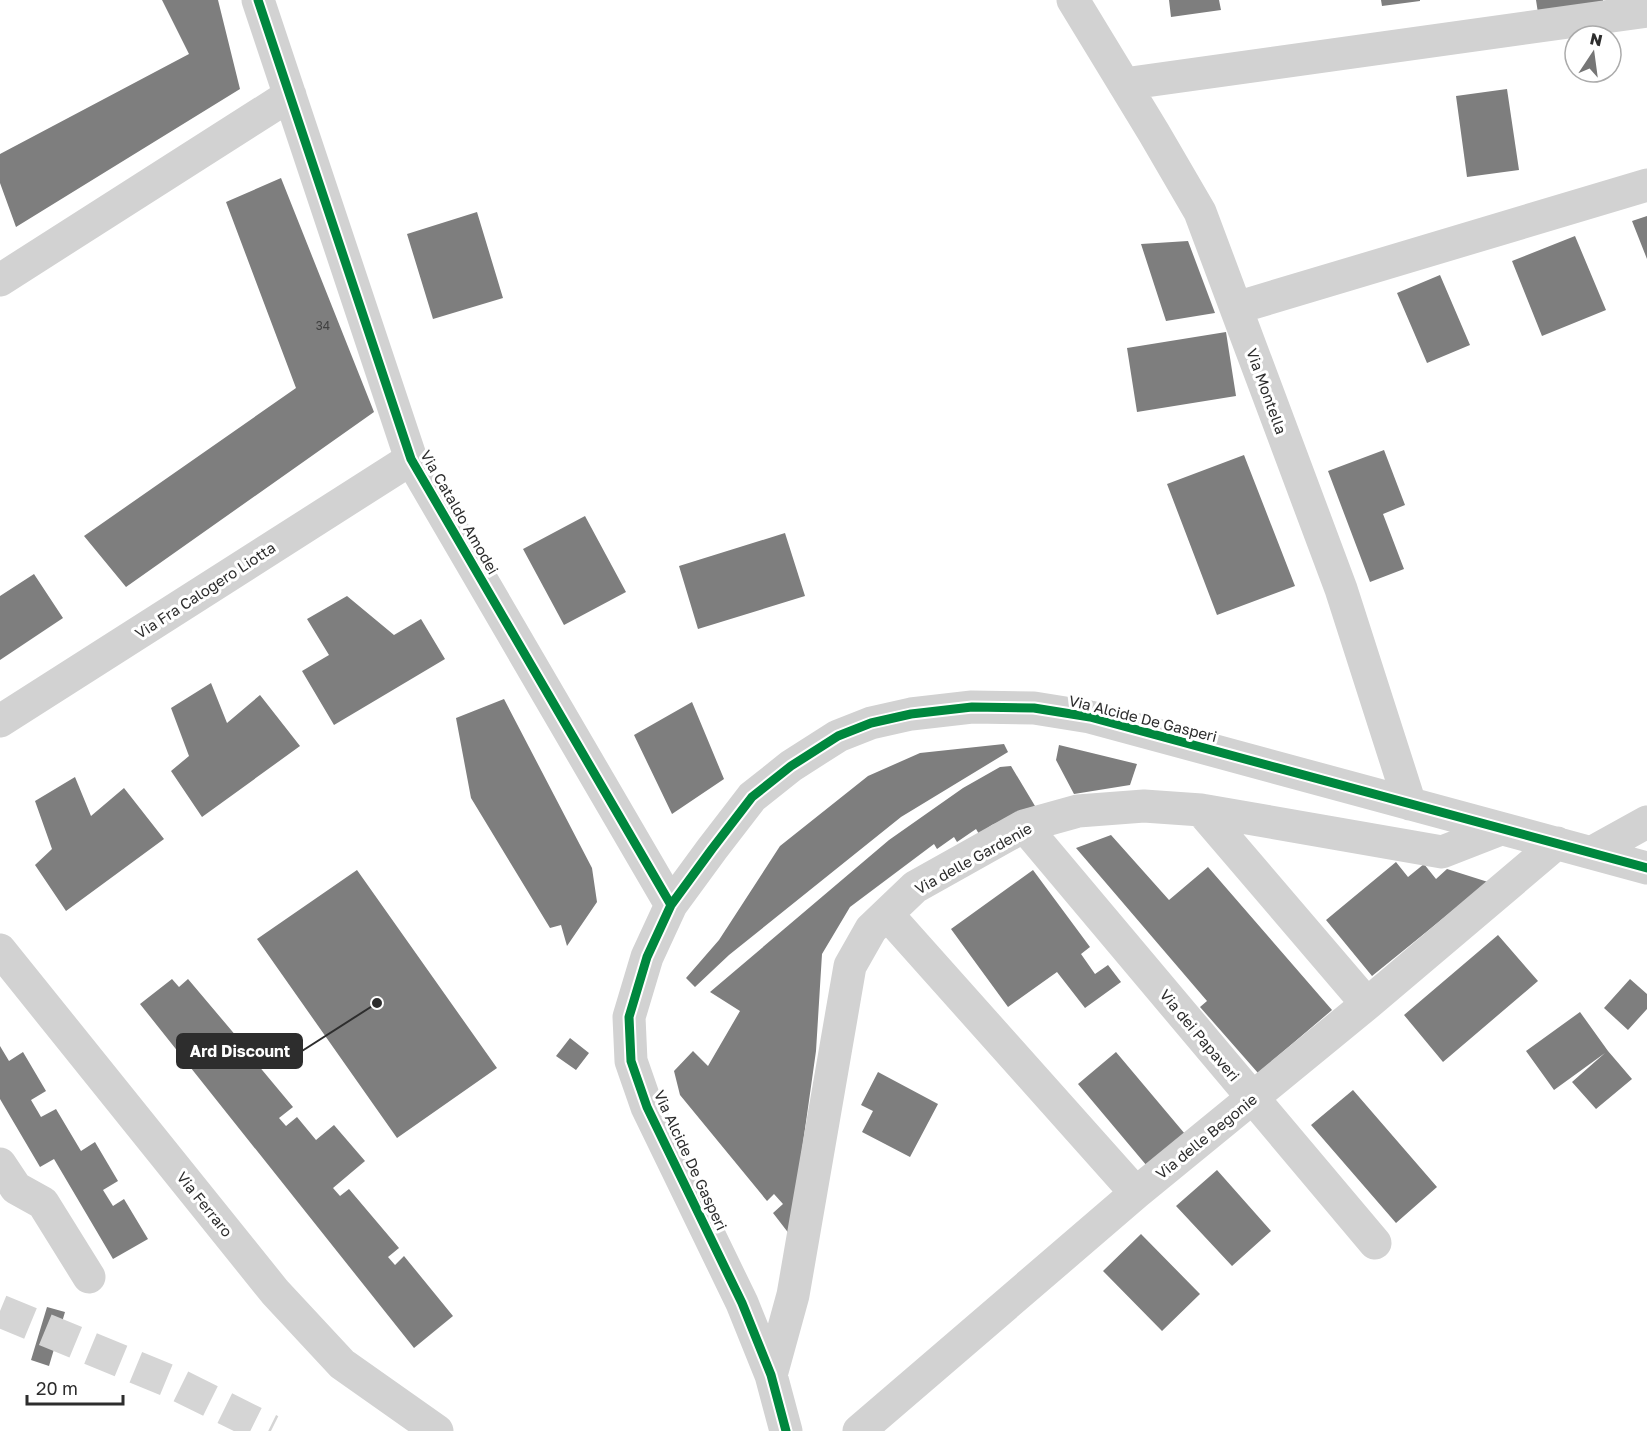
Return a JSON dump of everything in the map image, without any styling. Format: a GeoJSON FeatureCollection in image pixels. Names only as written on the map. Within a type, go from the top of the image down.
{"type":"FeatureCollection","features":[{"type":"Feature","properties":{"kind":"street","name":"Via Cataldo Amodei"},"geometry":{"type":"LineString","coordinates":[[258,0],[411,459],[671,905]]}},
{"type":"Feature","properties":{"kind":"street","name":"Via Montella"},"geometry":{"type":"LineString","coordinates":[[1072,0],[1200,212],[1341,589],[1410,804]]}},
{"type":"Feature","properties":{"kind":"street"},"geometry":{"type":"LineString","coordinates":[[1124,84],[1647,11]]}},
{"type":"Feature","properties":{"kind":"street"},"geometry":{"type":"LineString","coordinates":[[4,270],[290,95]]}},
{"type":"Feature","properties":{"kind":"street"},"geometry":{"type":"LineString","coordinates":[[1236,308],[1647,185]]}},
{"type":"Feature","properties":{"kind":"street","name":"Via Fra Calogero Liotta"},"geometry":{"type":"LineString","coordinates":[[0,721],[411,459]]}},
{"type":"Feature","properties":{"kind":"street","name":"Via Alcide De Gasperi"},"geometry":{"type":"LineString","coordinates":[[786,1431],[771,1375],[742,1303],[647,1107],[631,1061],[629,1017],[647,957],[671,905],[752,797],[791,766],[838,736],[871,723],[911,714],[982,707],[1034,708],[1090,717],[1647,868]]}},
{"type":"Feature","properties":{"kind":"street","name":"Via delle Gardenie"},"geometry":{"type":"LineString","coordinates":[[771,1375],[793,1295],[850,966],[871,929],[915,887],[1024,826],[1078,811],[1144,806],[1201,810],[1442,852],[1501,829]]}},
{"type":"Feature","properties":{"kind":"street"},"geometry":{"type":"LineString","coordinates":[[1201,810],[1367,1004]]}},
{"type":"Feature","properties":{"kind":"street"},"geometry":{"type":"LineString","coordinates":[[1591,853],[1647,822]]}},
{"type":"Feature","properties":{"kind":"street","name":"Via dei Papaveri"},"geometry":{"type":"LineString","coordinates":[[1024,826],[1375,1243]]}},
{"type":"Feature","properties":{"kind":"street","name":"Via delle Begonie"},"geometry":{"type":"LineString","coordinates":[[859,1431],[1136,1193],[1367,1004],[1557,843]]}},
{"type":"Feature","properties":{"kind":"street"},"geometry":{"type":"LineString","coordinates":[[887,914],[1136,1193]]}},
{"type":"Feature","properties":{"kind":"street","name":"Via Ferraro"},"geometry":{"type":"LineString","coordinates":[[0,950],[275,1292],[342,1364],[436,1431]]}},
{"type":"Feature","properties":{"kind":"street"},"geometry":{"type":"LineString","coordinates":[[0,1164],[16,1188],[43,1203],[89,1277]]}},
{"type":"Feature","properties":{"kind":"building"},"geometry":{"type":"Polygon","coordinates":[[[162,0],[218,0],[240,89],[16,227],[0,183],[0,154],[189,54],[162,0]]]}},
{"type":"Feature","properties":{"kind":"building"},"geometry":{"type":"Polygon","coordinates":[[[1169,0],[1219,0],[1221,10],[1171,17],[1169,0]]]}},
{"type":"Feature","properties":{"kind":"building"},"geometry":{"type":"Polygon","coordinates":[[[1381,0],[1420,0],[1420,1],[1382,6],[1381,0]]]}},
{"type":"Feature","properties":{"kind":"building"},"geometry":{"type":"Polygon","coordinates":[[[1536,0],[1603,0],[1603,1],[1538,13],[1536,0]]]}},
{"type":"Feature","properties":{"kind":"building"},"geometry":{"type":"Polygon","coordinates":[[[1507,89],[1519,170],[1467,177],[1456,96],[1507,89]]]}},
{"type":"Feature","properties":{"kind":"building"},"geometry":{"type":"Polygon","coordinates":[[[281,178],[374,412],[126,587],[84,536],[296,388],[226,202],[281,178]]]}},
{"type":"Feature","properties":{"kind":"building"},"geometry":{"type":"Polygon","coordinates":[[[477,212],[503,298],[433,319],[407,234],[477,212]]]}},
{"type":"Feature","properties":{"kind":"building"},"geometry":{"type":"Polygon","coordinates":[[[1647,216],[1647,259],[1632,221],[1647,216]]]}},
{"type":"Feature","properties":{"kind":"building"},"geometry":{"type":"Polygon","coordinates":[[[1575,236],[1606,310],[1542,336],[1512,261],[1575,236]]]}},
{"type":"Feature","properties":{"kind":"building"},"geometry":{"type":"Polygon","coordinates":[[[1188,241],[1215,313],[1166,321],[1141,244],[1188,241]]]}},
{"type":"Feature","properties":{"kind":"building"},"geometry":{"type":"Polygon","coordinates":[[[1440,275],[1470,345],[1427,363],[1397,293],[1440,275]]]}},
{"type":"Feature","properties":{"kind":"building"},"geometry":{"type":"Polygon","coordinates":[[[1226,332],[1236,396],[1137,412],[1127,348],[1226,332]]]}},
{"type":"Feature","properties":{"kind":"building"},"geometry":{"type":"Polygon","coordinates":[[[1384,450],[1405,505],[1383,514],[1404,569],[1370,582],[1328,471],[1384,450]]]}},
{"type":"Feature","properties":{"kind":"building"},"geometry":{"type":"Polygon","coordinates":[[[1244,455],[1295,586],[1217,615],[1167,484],[1244,455]]]}},
{"type":"Feature","properties":{"kind":"building"},"geometry":{"type":"Polygon","coordinates":[[[585,516],[626,592],[564,625],[523,549],[585,516]]]}},
{"type":"Feature","properties":{"kind":"building"},"geometry":{"type":"Polygon","coordinates":[[[785,533],[805,596],[698,629],[679,566],[785,533]]]}},
{"type":"Feature","properties":{"kind":"building"},"geometry":{"type":"Polygon","coordinates":[[[34,574],[63,618],[0,660],[0,596],[34,574]]]}},
{"type":"Feature","properties":{"kind":"building"},"geometry":{"type":"Polygon","coordinates":[[[347,596],[394,635],[421,619],[445,659],[334,725],[302,671],[329,655],[307,619],[347,596]]]}},
{"type":"Feature","properties":{"kind":"building"},"geometry":{"type":"Polygon","coordinates":[[[211,683],[227,723],[260,695],[300,746],[202,817],[171,771],[189,756],[171,708],[211,683]]]}},
{"type":"Feature","properties":{"kind":"building"},"geometry":{"type":"Polygon","coordinates":[[[504,699],[592,868],[597,902],[567,946],[561,925],[550,928],[471,798],[456,718],[504,699]]]}},
{"type":"Feature","properties":{"kind":"building"},"geometry":{"type":"Polygon","coordinates":[[[692,702],[724,779],[672,814],[634,735],[692,702]]]}},
{"type":"Feature","properties":{"kind":"building"},"geometry":{"type":"Polygon","coordinates":[[[1004,744],[1008,752],[901,817],[729,955],[695,987],[686,978],[719,940],[780,846],[868,776],[920,753],[1004,744]]]}},
{"type":"Feature","properties":{"kind":"building"},"geometry":{"type":"Polygon","coordinates":[[[1059,745],[1137,764],[1130,785],[1074,794],[1056,760],[1059,745]]]}},
{"type":"Feature","properties":{"kind":"building"},"geometry":{"type":"Polygon","coordinates":[[[1011,766],[1035,806],[992,825],[979,834],[976,829],[957,842],[954,837],[937,849],[934,844],[850,907],[822,954],[816,1051],[790,1235],[773,1213],[783,1204],[774,1194],[767,1201],[680,1095],[674,1071],[693,1051],[708,1066],[740,1011],[710,992],[889,840],[963,788],[1000,767],[1011,766]]]}},
{"type":"Feature","properties":{"kind":"building"},"geometry":{"type":"Polygon","coordinates":[[[75,777],[91,816],[124,788],[164,839],[66,911],[35,865],[52,849],[35,801],[75,777]]]}},
{"type":"Feature","properties":{"kind":"building"},"geometry":{"type":"Polygon","coordinates":[[[1111,835],[1169,900],[1208,867],[1332,1010],[1258,1073],[1200,1007],[1207,1001],[1076,848],[1111,835]]]}},
{"type":"Feature","properties":{"kind":"building"},"geometry":{"type":"Polygon","coordinates":[[[1396,862],[1408,877],[1424,864],[1436,879],[1447,869],[1488,882],[1372,976],[1326,920],[1396,862]]]}},
{"type":"Feature","properties":{"kind":"building"},"geometry":{"type":"Polygon","coordinates":[[[357,870],[497,1068],[397,1138],[257,939],[357,870]]]}},
{"type":"Feature","properties":{"kind":"building"},"geometry":{"type":"Polygon","coordinates":[[[1033,870],[1090,947],[1081,954],[1095,974],[1108,965],[1121,982],[1085,1008],[1057,972],[1008,1007],[951,929],[1033,870]]]}},
{"type":"Feature","properties":{"kind":"building"},"geometry":{"type":"Polygon","coordinates":[[[1498,935],[1538,981],[1443,1062],[1404,1015],[1498,935]]]}},
{"type":"Feature","properties":{"kind":"building"},"geometry":{"type":"Polygon","coordinates":[[[172,979],[179,987],[188,979],[237,1037],[226,1047],[233,1055],[243,1047],[293,1107],[279,1118],[286,1126],[297,1117],[316,1140],[334,1125],[365,1161],[333,1188],[340,1196],[349,1189],[399,1248],[388,1257],[395,1265],[404,1256],[453,1316],[414,1348],[140,1004],[172,979]]]}},
{"type":"Feature","properties":{"kind":"building"},"geometry":{"type":"Polygon","coordinates":[[[1630,979],[1647,994],[1647,1009],[1628,1030],[1604,1008],[1630,979]]]}},
{"type":"Feature","properties":{"kind":"building"},"geometry":{"type":"Polygon","coordinates":[[[1580,1012],[1632,1079],[1596,1109],[1572,1082],[1605,1053],[1554,1090],[1526,1051],[1580,1012]]]}},
{"type":"Feature","properties":{"kind":"building"},"geometry":{"type":"Polygon","coordinates":[[[570,1038],[589,1053],[576,1070],[556,1056],[570,1038]]]}},
{"type":"Feature","properties":{"kind":"building"},"geometry":{"type":"Polygon","coordinates":[[[0,1046],[9,1061],[23,1052],[46,1091],[31,1100],[41,1117],[56,1109],[81,1151],[95,1142],[118,1181],[103,1190],[113,1206],[124,1199],[148,1239],[113,1259],[54,1159],[40,1167],[0,1099],[0,1046]]]}},
{"type":"Feature","properties":{"kind":"building"},"geometry":{"type":"Polygon","coordinates":[[[1116,1052],[1185,1134],[1147,1166],[1078,1084],[1116,1052]]]}},
{"type":"Feature","properties":{"kind":"building"},"geometry":{"type":"Polygon","coordinates":[[[878,1072],[938,1104],[910,1157],[862,1132],[873,1111],[861,1105],[878,1072]]]}},
{"type":"Feature","properties":{"kind":"building"},"geometry":{"type":"Polygon","coordinates":[[[1353,1090],[1437,1187],[1396,1223],[1311,1125],[1353,1090]]]}},
{"type":"Feature","properties":{"kind":"building"},"geometry":{"type":"Polygon","coordinates":[[[1217,1170],[1271,1231],[1232,1266],[1176,1206],[1217,1170]]]}},
{"type":"Feature","properties":{"kind":"building"},"geometry":{"type":"Polygon","coordinates":[[[1141,1234],[1200,1294],[1162,1331],[1103,1271],[1141,1234]]]}},
{"type":"Feature","properties":{"kind":"building"},"geometry":{"type":"Polygon","coordinates":[[[47,1307],[65,1312],[49,1366],[31,1360],[47,1307]]]}},
{"type":"Feature","properties":{"kind":"tunnel"},"geometry":{"type":"LineString","coordinates":[[0,1311],[174,1383],[271,1431]]}},
{"type":"Feature","properties":{"kind":"cycle path"},"geometry":{"type":"LineString","coordinates":[[258,0],[411,459],[671,905]]}},
{"type":"Feature","properties":{"kind":"cycle path"},"geometry":{"type":"LineString","coordinates":[[786,1431],[771,1375],[742,1303],[647,1107],[631,1061],[629,1017],[647,957],[671,905],[752,797],[791,766],[838,736],[871,723],[911,714],[972,707],[1034,708],[1090,717],[1647,868]]}},
{"type":"Feature","properties":{"kind":"place","name":"Ard Discount"},"geometry":{"type":"Point","coordinates":[377,1003]}}]}
